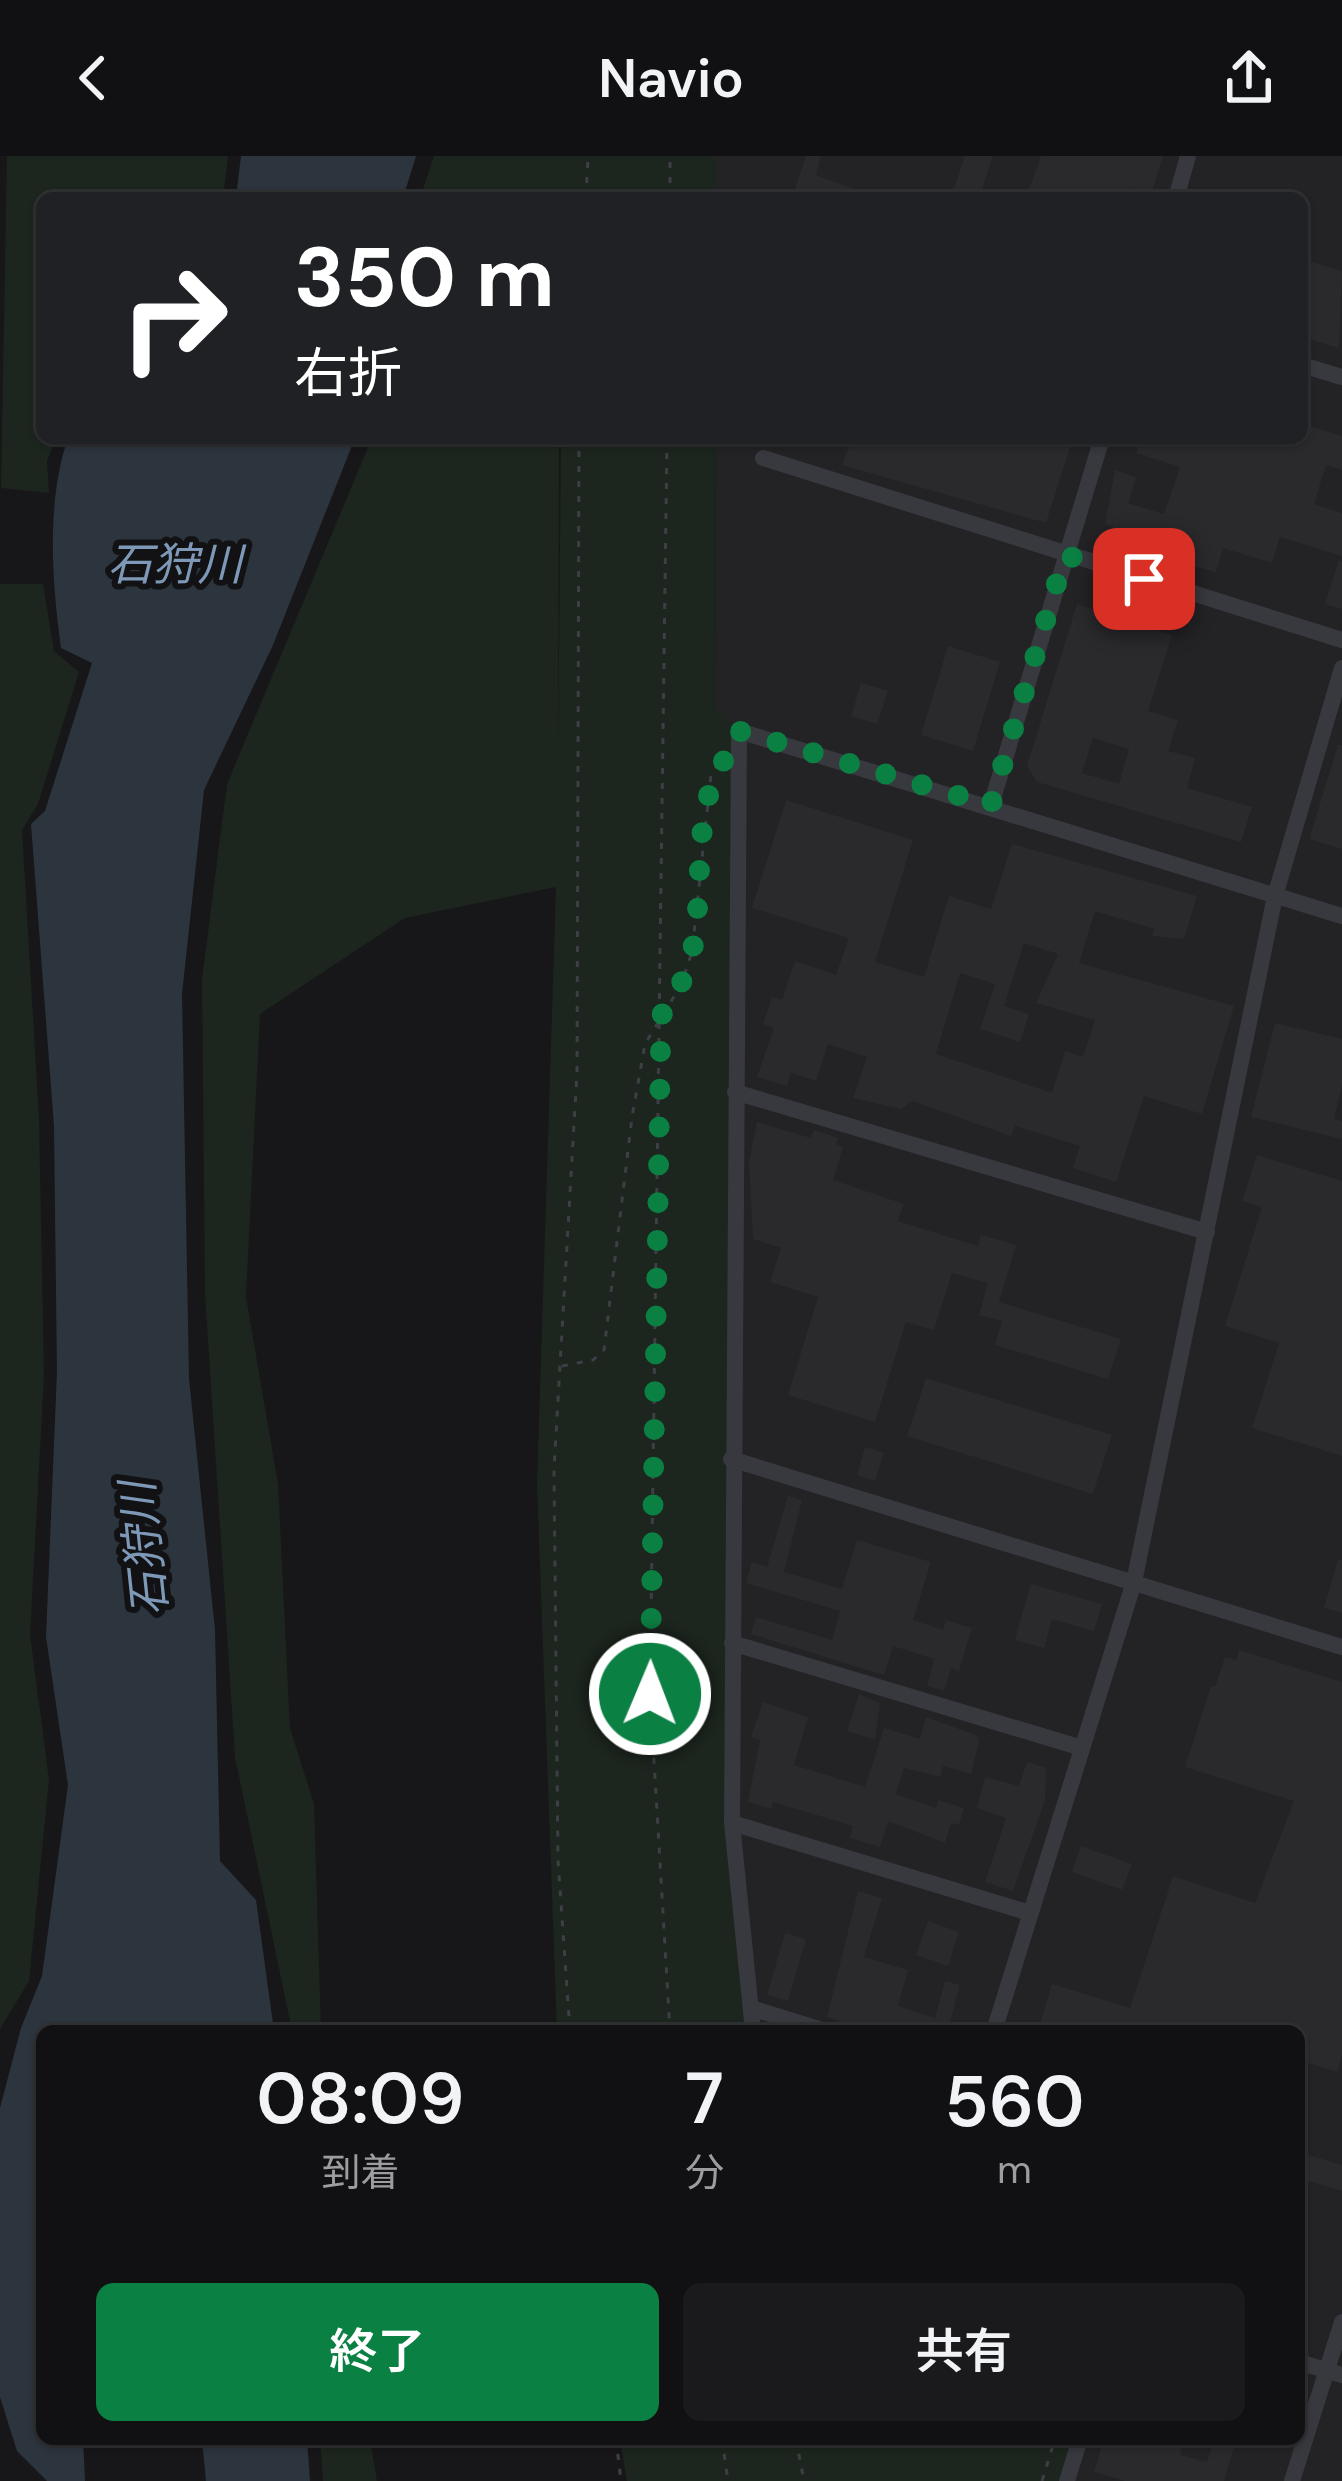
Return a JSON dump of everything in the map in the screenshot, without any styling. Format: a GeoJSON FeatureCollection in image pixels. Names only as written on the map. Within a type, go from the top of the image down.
{"type":"FeatureCollection","features":[{"type":"Feature","properties":{"kind":"street"},"geometry":{"type":"LineString","coordinates":[[1178,192],[1188,156]]}},
{"type":"Feature","properties":{"kind":"street"},"geometry":{"type":"LineString","coordinates":[[1308,367],[1342,377]]}},
{"type":"Feature","properties":{"kind":"street"},"geometry":{"type":"LineString","coordinates":[[991,805],[1100,444]]}},
{"type":"Feature","properties":{"kind":"street"},"geometry":{"type":"LineString","coordinates":[[763,458],[1342,640]]}},
{"type":"Feature","properties":{"kind":"street"},"geometry":{"type":"LineString","coordinates":[[996,2025],[1134,1582],[1275,896],[1342,668]]}},
{"type":"Feature","properties":{"kind":"street"},"geometry":{"type":"LineString","coordinates":[[752,2025],[732,1823],[739,731],[1342,916]]}},
{"type":"Feature","properties":{"kind":"street"},"geometry":{"type":"LineString","coordinates":[[735,1092],[1207,1232]]}},
{"type":"Feature","properties":{"kind":"street"},"geometry":{"type":"LineString","coordinates":[[731,1459],[1342,1647]]}},
{"type":"Feature","properties":{"kind":"street"},"geometry":{"type":"LineString","coordinates":[[732,1643],[1082,1748]]}},
{"type":"Feature","properties":{"kind":"street"},"geometry":{"type":"LineString","coordinates":[[732,1823],[1030,1913]]}},
{"type":"Feature","properties":{"kind":"street"},"geometry":{"type":"LineString","coordinates":[[751,2008],[806,2025]]}},
{"type":"Feature","properties":{"kind":"street"},"geometry":{"type":"LineString","coordinates":[[1292,2481],[1334,2373],[1342,2322]]}},
{"type":"Feature","properties":{"kind":"street"},"geometry":{"type":"LineString","coordinates":[[1305,2364],[1334,2373]]}},
{"type":"Feature","properties":{"kind":"street"},"geometry":{"type":"LineString","coordinates":[[1067,2481],[1078,2445]]}},
{"type":"Feature","properties":{"kind":"path"},"geometry":{"type":"LineString","coordinates":[[586,192],[588,156]]}},
{"type":"Feature","properties":{"kind":"path"},"geometry":{"type":"LineString","coordinates":[[670,156],[670,192]]}},
{"type":"Feature","properties":{"kind":"path"},"geometry":{"type":"LineString","coordinates":[[570,2025],[554,1725],[554,1469],[577,1073],[579,444]]}},
{"type":"Feature","properties":{"kind":"path"},"geometry":{"type":"LineString","coordinates":[[667,444],[650,1694],[670,2025]]}},
{"type":"Feature","properties":{"kind":"path"},"geometry":{"type":"LineString","coordinates":[[560,1366],[593,1360],[604,1351],[645,1044],[681,985],[692,952],[711,775],[739,744]]}},
{"type":"Feature","properties":{"kind":"path"},"geometry":{"type":"LineString","coordinates":[[617,2445],[621,2481]]}},
{"type":"Feature","properties":{"kind":"path"},"geometry":{"type":"LineString","coordinates":[[723,2445],[728,2481]]}},
{"type":"Feature","properties":{"kind":"path"},"geometry":{"type":"LineString","coordinates":[[797,2445],[804,2481]]}},
{"type":"Feature","properties":{"kind":"path"},"geometry":{"type":"LineString","coordinates":[[1042,2481],[1053,2445]]}},
{"type":"Feature","properties":{"kind":"shaded area"},"geometry":{"type":"Polygon","coordinates":[[[7,156],[228,156],[224,192],[36,192],[36,444],[54,444],[47,461],[49,493],[1,488],[7,156]]]}},
{"type":"Feature","properties":{"kind":"shaded area"},"geometry":{"type":"Polygon","coordinates":[[[434,156],[716,156],[716,192],[422,192],[434,156]]]}},
{"type":"Feature","properties":{"kind":"shaded area"},"geometry":{"type":"Polygon","coordinates":[[[716,156],[1342,156],[1342,2481],[1064,2481],[1076,2445],[1305,2445],[1305,2025],[752,2025],[736,1886],[715,710],[716,444],[1308,444],[1308,192],[716,192],[716,156]]]}},
{"type":"Feature","properties":{"kind":"shaded area"},"geometry":{"type":"Polygon","coordinates":[[[369,444],[559,444],[558,757],[561,444],[716,444],[715,709],[739,731],[732,1823],[752,2025],[557,2025],[537,1484],[556,887],[405,918],[260,1014],[246,1297],[278,1484],[290,1728],[314,1804],[321,2025],[291,2025],[235,1757],[205,1294],[202,979],[227,784],[369,444]]]}},
{"type":"Feature","properties":{"kind":"shaded area"},"geometry":{"type":"Polygon","coordinates":[[[0,584],[43,584],[54,651],[79,672],[38,804],[22,830],[39,1119],[44,1376],[30,1634],[49,1780],[29,1981],[0,2029],[0,584]]]}},
{"type":"Feature","properties":{"kind":"shaded area"},"geometry":{"type":"Polygon","coordinates":[[[320,2445],[371,2445],[377,2481],[323,2481],[320,2445]]]}},
{"type":"Feature","properties":{"kind":"shaded area"},"geometry":{"type":"Polygon","coordinates":[[[621,2445],[1076,2445],[1064,2481],[627,2481],[621,2445]]]}},
{"type":"Feature","properties":{"kind":"water"},"geometry":{"type":"Polygon","coordinates":[[[241,156],[416,156],[405,192],[237,192],[241,156]]]}},
{"type":"Feature","properties":{"kind":"water","name":"石狩川"},"geometry":{"type":"Polygon","coordinates":[[[66,444],[353,444],[273,645],[204,790],[182,994],[189,1379],[215,1630],[220,1861],[256,1900],[273,2025],[36,2025],[36,2445],[83,2445],[85,2481],[47,2481],[17,2451],[0,2397],[0,2108],[21,2028],[42,1976],[68,1785],[46,1637],[57,1372],[54,1126],[31,824],[45,811],[92,663],[61,648],[53,569],[66,444]]]}},
{"type":"Feature","properties":{"kind":"water"},"geometry":{"type":"Polygon","coordinates":[[[203,2445],[307,2445],[310,2481],[206,2481],[203,2445]]]}},
{"type":"Feature","properties":{"kind":"building"},"geometry":{"type":"Polygon","coordinates":[[[806,156],[821,156],[816,175],[862,192],[794,192],[806,156]]]}},
{"type":"Feature","properties":{"kind":"building"},"geometry":{"type":"Polygon","coordinates":[[[965,156],[993,156],[981,192],[953,192],[965,156]]]}},
{"type":"Feature","properties":{"kind":"building"},"geometry":{"type":"Polygon","coordinates":[[[1041,156],[1163,156],[1152,192],[1128,188],[1127,192],[1028,192],[1041,156]]]}},
{"type":"Feature","properties":{"kind":"building"},"geometry":{"type":"Polygon","coordinates":[[[1308,261],[1342,271],[1339,348],[1308,339],[1308,261]]]}},
{"type":"Feature","properties":{"kind":"building"},"geometry":{"type":"Polygon","coordinates":[[[1308,426],[1342,436],[1342,470],[1326,465],[1314,504],[1342,513],[1342,556],[1280,537],[1272,563],[1223,548],[1216,572],[1186,564],[1189,555],[1154,544],[1156,539],[1127,530],[1124,541],[1110,537],[1113,526],[1105,524],[1115,470],[1136,477],[1128,503],[1164,514],[1180,467],[1136,453],[1139,444],[1308,444],[1308,426]]]}},
{"type":"Feature","properties":{"kind":"building"},"geometry":{"type":"Polygon","coordinates":[[[850,444],[1071,444],[1046,523],[842,465],[850,444]]]}},
{"type":"Feature","properties":{"kind":"building"},"geometry":{"type":"Polygon","coordinates":[[[1342,561],[1342,609],[1325,604],[1342,561]]]}},
{"type":"Feature","properties":{"kind":"building"},"geometry":{"type":"Polygon","coordinates":[[[1077,604],[1172,635],[1148,711],[1178,720],[1168,751],[1195,758],[1187,788],[1252,807],[1241,842],[1037,782],[1027,766],[1077,604]],[[1093,738],[1082,773],[1119,784],[1129,749],[1093,738]]]}},
{"type":"Feature","properties":{"kind":"building"},"geometry":{"type":"Polygon","coordinates":[[[948,646],[1000,662],[973,751],[921,735],[948,646]]]}},
{"type":"Feature","properties":{"kind":"building"},"geometry":{"type":"Polygon","coordinates":[[[861,683],[888,691],[877,724],[851,716],[861,683]]]}},
{"type":"Feature","properties":{"kind":"building"},"geometry":{"type":"Polygon","coordinates":[[[1338,745],[1342,745],[1342,849],[1309,839],[1338,745]]]}},
{"type":"Feature","properties":{"kind":"building"},"geometry":{"type":"Polygon","coordinates":[[[786,800],[913,840],[875,962],[924,977],[949,896],[991,909],[1012,844],[1197,896],[1184,939],[1152,936],[1154,929],[1095,911],[1079,963],[1234,1006],[1202,1114],[1144,1096],[1116,1182],[1073,1168],[1080,1146],[1015,1126],[1011,1136],[912,1101],[901,1109],[853,1098],[867,1057],[828,1044],[816,1081],[791,1073],[787,1086],[757,1077],[774,1028],[763,1024],[772,997],[782,1000],[795,961],[836,975],[849,938],[752,908],[786,800]],[[1024,943],[1004,1006],[1029,1014],[1020,1042],[980,1029],[995,984],[960,973],[936,1054],[1052,1093],[1065,1051],[1083,1057],[1095,1020],[1036,1003],[1058,954],[1024,943]]]}},
{"type":"Feature","properties":{"kind":"building"},"geometry":{"type":"Polygon","coordinates":[[[1275,1023],[1342,1039],[1342,1086],[1334,1119],[1342,1121],[1342,1139],[1251,1117],[1275,1023]]]}},
{"type":"Feature","properties":{"kind":"building"},"geometry":{"type":"Polygon","coordinates":[[[757,1122],[811,1138],[814,1130],[838,1138],[836,1144],[843,1147],[833,1180],[904,1204],[898,1221],[978,1246],[981,1235],[1016,1245],[999,1302],[1121,1339],[1108,1379],[995,1345],[1002,1321],[979,1315],[988,1283],[952,1273],[934,1330],[906,1322],[875,1422],[788,1395],[818,1297],[770,1282],[781,1248],[753,1239],[749,1162],[757,1122]]]}},
{"type":"Feature","properties":{"kind":"building"},"geometry":{"type":"Polygon","coordinates":[[[1257,1155],[1342,1181],[1342,1456],[1252,1428],[1279,1343],[1225,1326],[1262,1207],[1242,1201],[1257,1155]]]}},
{"type":"Feature","properties":{"kind":"building"},"geometry":{"type":"Polygon","coordinates":[[[926,1378],[1112,1435],[1093,1494],[907,1436],[926,1378]]]}},
{"type":"Feature","properties":{"kind":"building"},"geometry":{"type":"Polygon","coordinates":[[[865,1447],[884,1453],[875,1481],[857,1475],[865,1447]]]}},
{"type":"Feature","properties":{"kind":"building"},"geometry":{"type":"Polygon","coordinates":[[[788,1496],[802,1500],[784,1572],[842,1589],[857,1540],[931,1562],[913,1620],[943,1630],[946,1620],[972,1628],[959,1671],[951,1668],[944,1691],[927,1686],[934,1659],[893,1646],[884,1675],[751,1634],[756,1617],[832,1640],[840,1611],[746,1583],[752,1562],[767,1567],[788,1496]]]}},
{"type":"Feature","properties":{"kind":"building"},"geometry":{"type":"Polygon","coordinates":[[[1338,1559],[1342,1560],[1342,1613],[1324,1608],[1338,1559]]]}},
{"type":"Feature","properties":{"kind":"building"},"geometry":{"type":"Polygon","coordinates":[[[1031,1584],[1102,1604],[1094,1631],[1052,1619],[1044,1648],[1015,1640],[1031,1584]]]}},
{"type":"Feature","properties":{"kind":"building"},"geometry":{"type":"Polygon","coordinates":[[[1239,1650],[1342,1682],[1342,2055],[1337,2072],[1305,2062],[1305,2025],[1040,2025],[1052,1984],[1130,2008],[1173,1876],[1255,1903],[1294,1801],[1185,1767],[1211,1686],[1215,1687],[1225,1657],[1236,1660],[1239,1650]]]}},
{"type":"Feature","properties":{"kind":"building"},"geometry":{"type":"Polygon","coordinates":[[[859,1694],[880,1703],[875,1740],[847,1731],[859,1694]]]}},
{"type":"Feature","properties":{"kind":"building"},"geometry":{"type":"Polygon","coordinates":[[[763,1702],[808,1717],[794,1765],[865,1787],[884,1728],[920,1739],[926,1717],[976,1735],[979,1740],[971,1774],[943,1766],[940,1777],[904,1768],[896,1794],[936,1808],[938,1800],[964,1808],[959,1825],[951,1823],[945,1843],[888,1821],[880,1847],[850,1838],[853,1826],[773,1802],[771,1809],[748,1802],[760,1740],[751,1737],[763,1702]]]}},
{"type":"Feature","properties":{"kind":"building"},"geometry":{"type":"Polygon","coordinates":[[[1027,1762],[1046,1768],[1045,1800],[1013,1891],[985,1882],[1006,1818],[977,1808],[985,1777],[1019,1786],[1027,1762]]]}},
{"type":"Feature","properties":{"kind":"building"},"geometry":{"type":"Polygon","coordinates":[[[1081,1846],[1132,1864],[1122,1890],[1072,1872],[1081,1846]]]}},
{"type":"Feature","properties":{"kind":"building"},"geometry":{"type":"Polygon","coordinates":[[[858,1891],[882,1898],[864,1957],[908,1970],[898,2006],[935,2018],[945,1981],[960,1985],[950,2022],[955,2025],[853,2025],[827,2017],[858,1891]]]}},
{"type":"Feature","properties":{"kind":"building"},"geometry":{"type":"Polygon","coordinates":[[[928,1921],[959,1932],[948,1966],[916,1955],[928,1921]]]}},
{"type":"Feature","properties":{"kind":"building"},"geometry":{"type":"Polygon","coordinates":[[[785,1933],[806,1939],[788,2001],[767,1995],[785,1933]]]}},
{"type":"Feature","properties":{"kind":"building"},"geometry":{"type":"Polygon","coordinates":[[[1305,2154],[1342,2165],[1342,2191],[1305,2180],[1305,2154]]]}},
{"type":"Feature","properties":{"kind":"building"},"geometry":{"type":"Polygon","coordinates":[[[1102,2445],[1183,2445],[1180,2455],[1207,2462],[1212,2445],[1235,2445],[1224,2481],[1125,2481],[1094,2472],[1102,2445]]]}},
{"type":"Feature","properties":{"kind":"route"},"geometry":{"type":"LineString","coordinates":[[650,1694],[661,1016],[681,985],[692,952],[711,775],[719,760],[739,744],[739,731],[991,805],[1065,555],[1144,579]]}}]}
